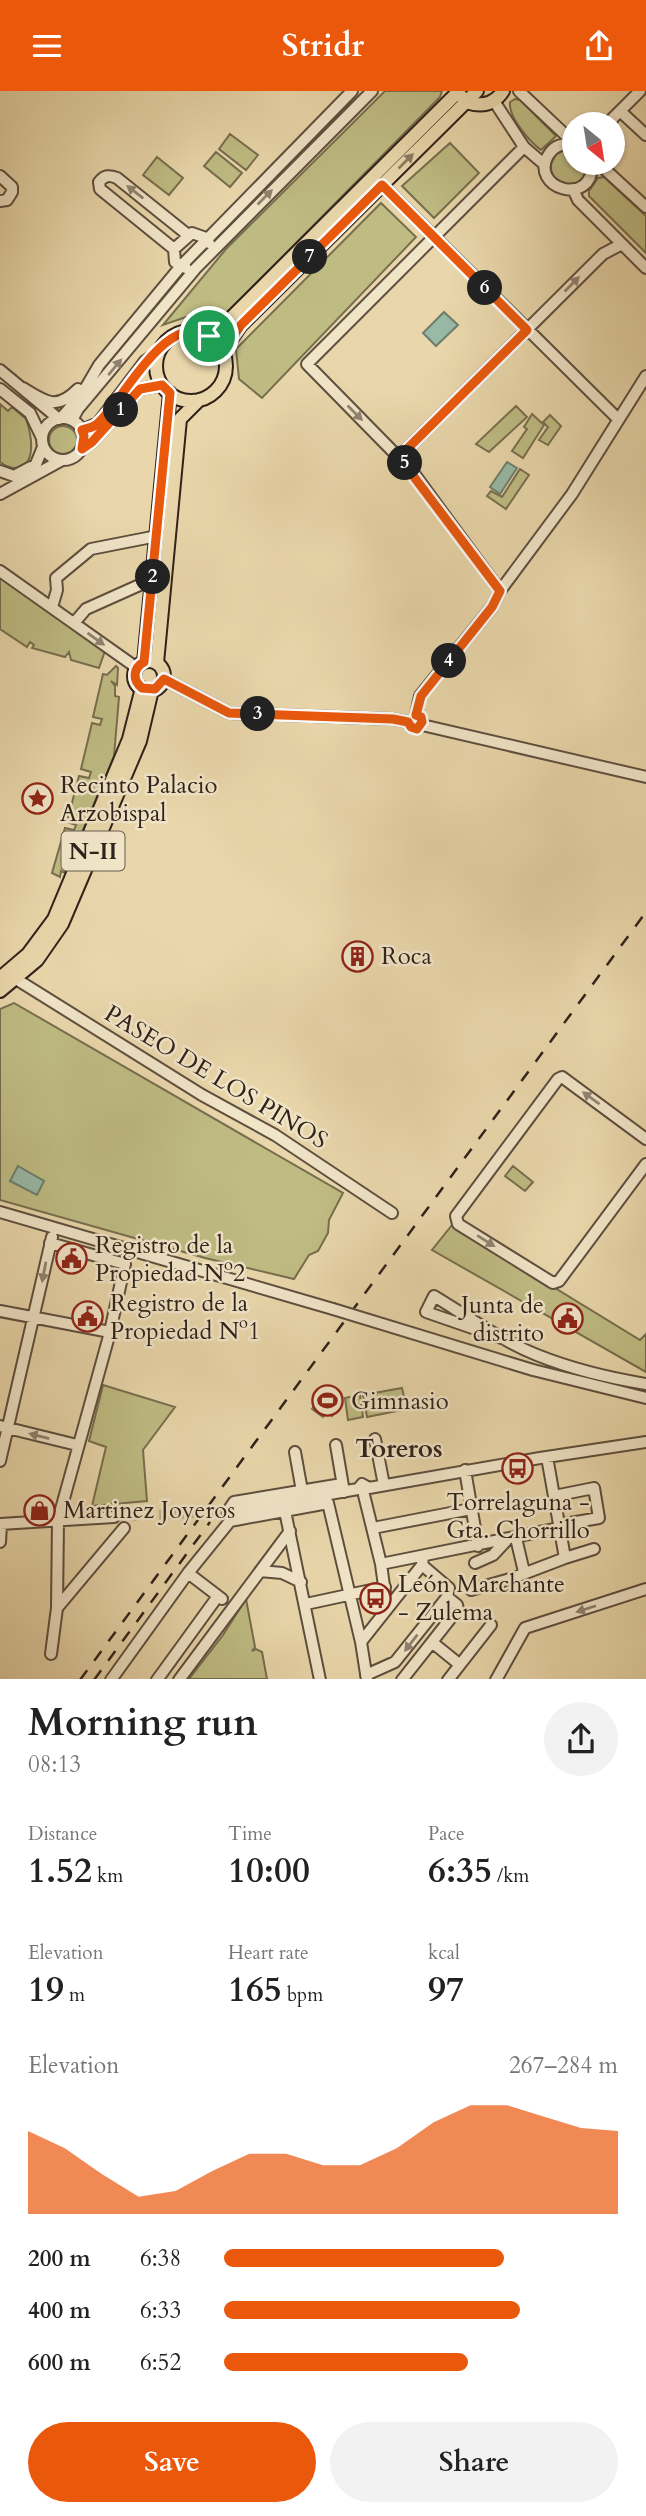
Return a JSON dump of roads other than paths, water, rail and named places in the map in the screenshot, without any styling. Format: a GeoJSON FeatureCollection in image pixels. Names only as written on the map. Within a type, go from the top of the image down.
{"type":"FeatureCollection","features":[{"type":"Feature","properties":{"kind":"main road"},"geometry":{"type":"LineString","coordinates":[[209,336],[229,320],[460,94],[477,91]]}},
{"type":"Feature","properties":{"kind":"main road"},"geometry":{"type":"LineString","coordinates":[[460,94],[484,105],[494,101],[503,91]]}},
{"type":"Feature","properties":{"kind":"main road"},"geometry":{"type":"LineString","coordinates":[[160,351],[175,336],[185,332],[197,332],[209,336],[223,351],[241,325],[382,185],[460,94]]}},
{"type":"Feature","properties":{"kind":"main road","name":"N-II"},"geometry":{"type":"LineString","coordinates":[[146,664],[166,389],[157,367],[160,351]]}},
{"type":"Feature","properties":{"kind":"main road","name":"N-II"},"geometry":{"type":"LineString","coordinates":[[147,689],[136,681],[146,664],[180,419],[199,400],[219,388],[226,365],[223,351]]}},
{"type":"Feature","properties":{"kind":"main road"},"geometry":{"type":"LineString","coordinates":[[166,389],[187,401],[199,400]]}},
{"type":"Feature","properties":{"kind":"main road","name":"N-II"},"geometry":{"type":"LineString","coordinates":[[146,664],[163,670],[164,679]]}},
{"type":"Feature","properties":{"kind":"main road"},"geometry":{"type":"LineString","coordinates":[[147,689],[160,685],[164,679]]}},
{"type":"Feature","properties":{"kind":"main road","name":"N-II"},"geometry":{"type":"LineString","coordinates":[[0,978],[28,954],[54,919],[130,739],[147,689]]}},
{"type":"Feature","properties":{"kind":"main road","name":"N-II"},"geometry":{"type":"LineString","coordinates":[[0,991],[37,960],[62,924],[140,741],[147,689]]}},
{"type":"Feature","properties":{"kind":"street"},"geometry":{"type":"LineString","coordinates":[[23,389],[47,402],[59,403],[69,398],[90,378],[206,237],[352,91]]}},
{"type":"Feature","properties":{"kind":"street"},"geometry":{"type":"LineString","coordinates":[[20,484],[36,464],[47,425],[64,419],[78,409],[196,268],[372,91]]}},
{"type":"Feature","properties":{"kind":"street"},"geometry":{"type":"LineString","coordinates":[[519,91],[562,132]]}},
{"type":"Feature","properties":{"kind":"street"},"geometry":{"type":"LineString","coordinates":[[640,91],[620,111],[646,135]]}},
{"type":"Feature","properties":{"kind":"street"},"geometry":{"type":"LineString","coordinates":[[494,101],[524,147],[545,165]]}},
{"type":"Feature","properties":{"kind":"street"},"geometry":{"type":"LineString","coordinates":[[562,145],[552,150],[545,165],[553,184],[559,188],[573,189],[586,182],[590,175]]}},
{"type":"Feature","properties":{"kind":"street"},"geometry":{"type":"LineString","coordinates":[[500,591],[399,457],[307,364],[524,147]]}},
{"type":"Feature","properties":{"kind":"street"},"geometry":{"type":"LineString","coordinates":[[188,235],[117,178],[109,175],[99,182],[100,189],[174,249],[175,262],[188,269],[196,268]]}},
{"type":"Feature","properties":{"kind":"street"},"geometry":{"type":"LineString","coordinates":[[611,175],[646,207]]}},
{"type":"Feature","properties":{"kind":"street"},"geometry":{"type":"LineString","coordinates":[[0,176],[12,187],[12,192],[7,200],[0,201]]}},
{"type":"Feature","properties":{"kind":"street"},"geometry":{"type":"LineString","coordinates":[[382,185],[618,419]]}},
{"type":"Feature","properties":{"kind":"street"},"geometry":{"type":"LineString","coordinates":[[573,189],[578,200],[646,268]]}},
{"type":"Feature","properties":{"kind":"street"},"geometry":{"type":"LineString","coordinates":[[174,249],[188,235],[200,234],[206,237],[211,253]]}},
{"type":"Feature","properties":{"kind":"street"},"geometry":{"type":"LineString","coordinates":[[399,457],[603,254],[622,244]]}},
{"type":"Feature","properties":{"kind":"street"},"geometry":{"type":"LineString","coordinates":[[82,430],[98,423],[145,362],[160,351]]}},
{"type":"Feature","properties":{"kind":"street"},"geometry":{"type":"LineString","coordinates":[[0,370],[82,430],[82,449]]}},
{"type":"Feature","properties":{"kind":"street"},"geometry":{"type":"LineString","coordinates":[[416,720],[421,696],[492,607],[500,591],[565,503],[646,376]]}},
{"type":"Feature","properties":{"kind":"street"},"geometry":{"type":"LineString","coordinates":[[64,419],[90,378]]}},
{"type":"Feature","properties":{"kind":"street"},"geometry":{"type":"LineString","coordinates":[[0,389],[30,413],[51,456],[62,460]]}},
{"type":"Feature","properties":{"kind":"street"},"geometry":{"type":"LineString","coordinates":[[0,494],[62,460],[73,458],[92,442],[140,389],[166,389]]}},
{"type":"Feature","properties":{"kind":"street"},"geometry":{"type":"LineString","coordinates":[[0,471],[14,477],[36,464]]}},
{"type":"Feature","properties":{"kind":"street"},"geometry":{"type":"LineString","coordinates":[[52,607],[57,590],[56,578],[91,549],[157,536]]}},
{"type":"Feature","properties":{"kind":"street"},"geometry":{"type":"LineString","coordinates":[[0,572],[74,623],[146,664]]}},
{"type":"Feature","properties":{"kind":"street"},"geometry":{"type":"LineString","coordinates":[[74,623],[86,609],[152,579]]}},
{"type":"Feature","properties":{"kind":"street"},"geometry":{"type":"LineString","coordinates":[[164,679],[229,713],[416,720],[646,776]]}},
{"type":"Feature","properties":{"kind":"street","name":"PASEO DE LOS PINOS"},"geometry":{"type":"LineString","coordinates":[[16,979],[202,1095],[275,1135],[392,1213]]}},
{"type":"Feature","properties":{"kind":"street"},"geometry":{"type":"LineString","coordinates":[[646,1139],[562,1077],[456,1216],[458,1224],[552,1283],[559,1281],[646,1164]]}},
{"type":"Feature","properties":{"kind":"street"},"geometry":{"type":"LineString","coordinates":[[0,1212],[533,1370],[646,1398]]}},
{"type":"Feature","properties":{"kind":"street"},"geometry":{"type":"LineString","coordinates":[[0,1461],[4,1427],[35,1317],[55,1228]]}},
{"type":"Feature","properties":{"kind":"street"},"geometry":{"type":"LineString","coordinates":[[50,1244],[125,1264],[110,1332],[58,1520],[57,1608],[51,1654]]}},
{"type":"Feature","properties":{"kind":"street"},"geometry":{"type":"LineString","coordinates":[[507,1340],[426,1312],[434,1296],[536,1355],[606,1378],[646,1384]]}},
{"type":"Feature","properties":{"kind":"street"},"geometry":{"type":"LineString","coordinates":[[0,1311],[110,1332]]}},
{"type":"Feature","properties":{"kind":"street"},"geometry":{"type":"LineString","coordinates":[[603,1388],[646,1405]]}},
{"type":"Feature","properties":{"kind":"street"},"geometry":{"type":"LineString","coordinates":[[4,1427],[77,1445]]}},
{"type":"Feature","properties":{"kind":"street"},"geometry":{"type":"LineString","coordinates":[[622,1445],[646,1434]]}},
{"type":"Feature","properties":{"kind":"street"},"geometry":{"type":"LineString","coordinates":[[375,1439],[384,1486]]}},
{"type":"Feature","properties":{"kind":"street"},"geometry":{"type":"LineString","coordinates":[[111,1679],[232,1516],[344,1492],[364,1491],[465,1471],[646,1442]]}},
{"type":"Feature","properties":{"kind":"street"},"geometry":{"type":"LineString","coordinates":[[336,1445],[344,1492]]}},
{"type":"Feature","properties":{"kind":"street"},"geometry":{"type":"LineString","coordinates":[[295,1453],[302,1491]]}},
{"type":"Feature","properties":{"kind":"street"},"geometry":{"type":"LineString","coordinates":[[547,1457],[565,1558]]}},
{"type":"Feature","properties":{"kind":"street"},"geometry":{"type":"LineString","coordinates":[[465,1471],[478,1546]]}},
{"type":"Feature","properties":{"kind":"street"},"geometry":{"type":"LineString","coordinates":[[232,1516],[228,1511],[234,1502],[336,1485],[344,1492]]}},
{"type":"Feature","properties":{"kind":"street"},"geometry":{"type":"LineString","coordinates":[[381,1564],[422,1561],[599,1518],[594,1488],[554,1496]]}},
{"type":"Feature","properties":{"kind":"street"},"geometry":{"type":"LineString","coordinates":[[364,1491],[381,1564],[387,1608]]}},
{"type":"Feature","properties":{"kind":"street"},"geometry":{"type":"LineString","coordinates":[[232,1516],[285,1511],[328,1503],[362,1642],[366,1677],[395,1663],[448,1592]]}},
{"type":"Feature","properties":{"kind":"street"},"geometry":{"type":"LineString","coordinates":[[373,1528],[471,1509]]}},
{"type":"Feature","properties":{"kind":"street"},"geometry":{"type":"LineString","coordinates":[[285,1511],[320,1679]]}},
{"type":"Feature","properties":{"kind":"street"},"geometry":{"type":"LineString","coordinates":[[0,1542],[0,1524],[114,1517]]}},
{"type":"Feature","properties":{"kind":"street"},"geometry":{"type":"LineString","coordinates":[[57,1608],[124,1528]]}},
{"type":"Feature","properties":{"kind":"street"},"geometry":{"type":"LineString","coordinates":[[179,1679],[290,1531]]}},
{"type":"Feature","properties":{"kind":"street"},"geometry":{"type":"LineString","coordinates":[[475,1563],[492,1555],[512,1539]]}},
{"type":"Feature","properties":{"kind":"street"},"geometry":{"type":"LineString","coordinates":[[512,1539],[524,1572]]}},
{"type":"Feature","properties":{"kind":"street"},"geometry":{"type":"LineString","coordinates":[[471,1590],[594,1549]]}},
{"type":"Feature","properties":{"kind":"street"},"geometry":{"type":"LineString","coordinates":[[362,1642],[422,1561]]}},
{"type":"Feature","properties":{"kind":"street"},"geometry":{"type":"LineString","coordinates":[[402,1679],[458,1609],[448,1592],[422,1561]]}},
{"type":"Feature","properties":{"kind":"street"},"geometry":{"type":"LineString","coordinates":[[260,1571],[282,1573],[301,1582]]}},
{"type":"Feature","properties":{"kind":"street"},"geometry":{"type":"LineString","coordinates":[[188,1573],[232,1607]]}},
{"type":"Feature","properties":{"kind":"street"},"geometry":{"type":"LineString","coordinates":[[306,1604],[385,1587]]}},
{"type":"Feature","properties":{"kind":"street"},"geometry":{"type":"LineString","coordinates":[[496,1679],[525,1628],[646,1590]]}},
{"type":"Feature","properties":{"kind":"street"},"geometry":{"type":"LineString","coordinates":[[158,1679],[218,1596]]}},
{"type":"Feature","properties":{"kind":"street"},"geometry":{"type":"LineString","coordinates":[[448,1679],[491,1625]]}},
{"type":"Feature","properties":{"kind":"street"},"geometry":{"type":"LineString","coordinates":[[433,1643],[459,1664]]}},
{"type":"Feature","properties":{"kind":"tunnel"},"geometry":{"type":"LineString","coordinates":[[114,1517],[234,1511]]}},
{"type":"Feature","properties":{"kind":"railway"},"geometry":{"type":"LineString","coordinates":[[81,1679],[646,912]]}},
{"type":"Feature","properties":{"kind":"railway"},"geometry":{"type":"LineString","coordinates":[[95,1679],[210,1522]]}},
{"type":"Feature","properties":{"kind":"place","name":"Recinto Palacio Arzobispal"},"geometry":{"type":"Point","coordinates":[37,799]}},
{"type":"Feature","properties":{"kind":"place","name":"Roca"},"geometry":{"type":"Point","coordinates":[358,956]}},
{"type":"Feature","properties":{"kind":"place","name":"Registro de la Propiedad Nº2"},"geometry":{"type":"Point","coordinates":[72,1259]}},
{"type":"Feature","properties":{"kind":"place","name":"Registro de la Propiedad Nº1"},"geometry":{"type":"Point","coordinates":[87,1317]}},
{"type":"Feature","properties":{"kind":"place","name":"Junta de distrito"},"geometry":{"type":"Point","coordinates":[567,1319]}},
{"type":"Feature","properties":{"kind":"place","name":"Gimnasio"},"geometry":{"type":"Point","coordinates":[328,1401]}},
{"type":"Feature","properties":{"kind":"place","name":"Torrelaguna - Gta. Chorrillo"},"geometry":{"type":"Point","coordinates":[518,1468]}},
{"type":"Feature","properties":{"kind":"place","name":"Martinez Joyeros"},"geometry":{"type":"Point","coordinates":[40,1510]}},
{"type":"Feature","properties":{"kind":"place","name":"León Marchante - Zulema"},"geometry":{"type":"Point","coordinates":[375,1598]}},
{"type":"Feature","properties":{"kind":"district","name":"Toreros"},"geometry":{"type":"Point","coordinates":[399,1448]}}]}
